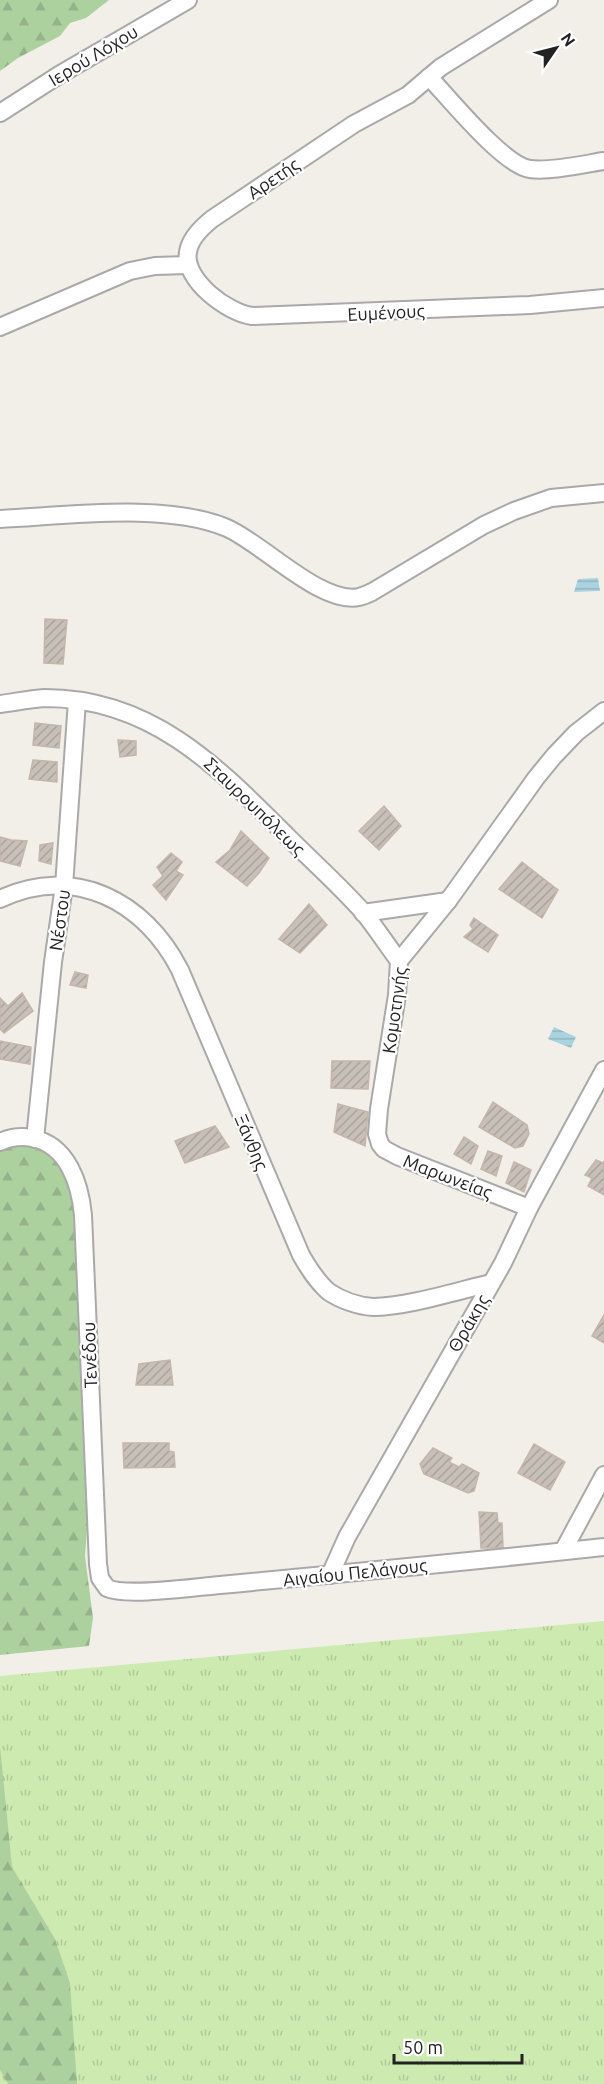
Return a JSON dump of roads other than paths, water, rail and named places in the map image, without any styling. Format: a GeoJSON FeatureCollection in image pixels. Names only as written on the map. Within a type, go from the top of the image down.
{"type":"FeatureCollection","features":[{"type":"Feature","properties":{"kind":"street","name":"Ιερού Λόχου"},"geometry":{"type":"LineString","coordinates":[[0,113],[59,75],[188,0]]}},
{"type":"Feature","properties":{"kind":"street","name":"Αρετής"},"geometry":{"type":"LineString","coordinates":[[188,265],[190,244],[196,233],[207,223],[354,124],[408,95],[441,67],[549,0]]}},
{"type":"Feature","properties":{"kind":"street"},"geometry":{"type":"LineString","coordinates":[[429,77],[497,150],[529,169],[570,167],[604,161]]}},
{"type":"Feature","properties":{"kind":"street"},"geometry":{"type":"LineString","coordinates":[[0,327],[130,271],[154,266],[188,265]]}},
{"type":"Feature","properties":{"kind":"street","name":"Ευμένους"},"geometry":{"type":"LineString","coordinates":[[188,265],[199,281],[225,306],[241,315],[252,316],[530,305],[604,298]]}},
{"type":"Feature","properties":{"kind":"street"},"geometry":{"type":"LineString","coordinates":[[0,519],[135,514],[202,519],[234,531],[320,588],[337,595],[352,597],[372,592],[484,525],[522,508],[551,498],[604,493]]}},
{"type":"Feature","properties":{"kind":"street","name":"Σταυρουπόλεως"},"geometry":{"type":"LineString","coordinates":[[0,704],[44,698],[108,707],[155,725],[192,748],[223,773],[363,913],[399,961]]}},
{"type":"Feature","properties":{"kind":"street","name":"Νέστου"},"geometry":{"type":"LineString","coordinates":[[35,1139],[53,962],[64,886],[77,701]]}},
{"type":"Feature","properties":{"kind":"street","name":"Κομοτηνής"},"geometry":{"type":"LineString","coordinates":[[377,1134],[397,995],[399,961],[448,901],[554,756],[576,733],[604,711]]}},
{"type":"Feature","properties":{"kind":"street","name":"Ξάνθης"},"geometry":{"type":"LineString","coordinates":[[0,899],[35,887],[64,886],[94,891],[115,900],[142,918],[167,946],[180,970],[298,1250],[313,1275],[325,1288],[348,1301],[374,1307],[491,1283]]}},
{"type":"Feature","properties":{"kind":"street"},"geometry":{"type":"LineString","coordinates":[[363,913],[448,901]]}},
{"type":"Feature","properties":{"kind":"street","name":"Θράκης"},"geometry":{"type":"LineString","coordinates":[[330,1575],[346,1537],[503,1263],[529,1208],[604,1070]]}},
{"type":"Feature","properties":{"kind":"street","name":"Μαρωνείας"},"geometry":{"type":"LineString","coordinates":[[377,1134],[380,1144],[390,1153],[529,1208]]}},
{"type":"Feature","properties":{"kind":"street"},"geometry":{"type":"LineString","coordinates":[[0,1142],[13,1137],[35,1139]]}},
{"type":"Feature","properties":{"kind":"street","name":"Τενέδου"},"geometry":{"type":"LineString","coordinates":[[35,1139],[51,1146],[66,1160],[76,1179],[82,1203],[98,1564],[100,1578],[107,1588]]}},
{"type":"Feature","properties":{"kind":"street"},"geometry":{"type":"LineString","coordinates":[[563,1551],[604,1475]]}},
{"type":"Feature","properties":{"kind":"street","name":"Αιγαίου Πελάγους"},"geometry":{"type":"LineString","coordinates":[[107,1588],[126,1592],[330,1575],[604,1546]]}},
{"type":"Feature","properties":{"kind":"water"},"geometry":{"type":"Polygon","coordinates":[[[598,578],[600,591],[574,592],[578,579],[598,578]]]}},
{"type":"Feature","properties":{"kind":"water"},"geometry":{"type":"Polygon","coordinates":[[[554,1027],[576,1037],[571,1048],[548,1039],[554,1027]]]}}]}
